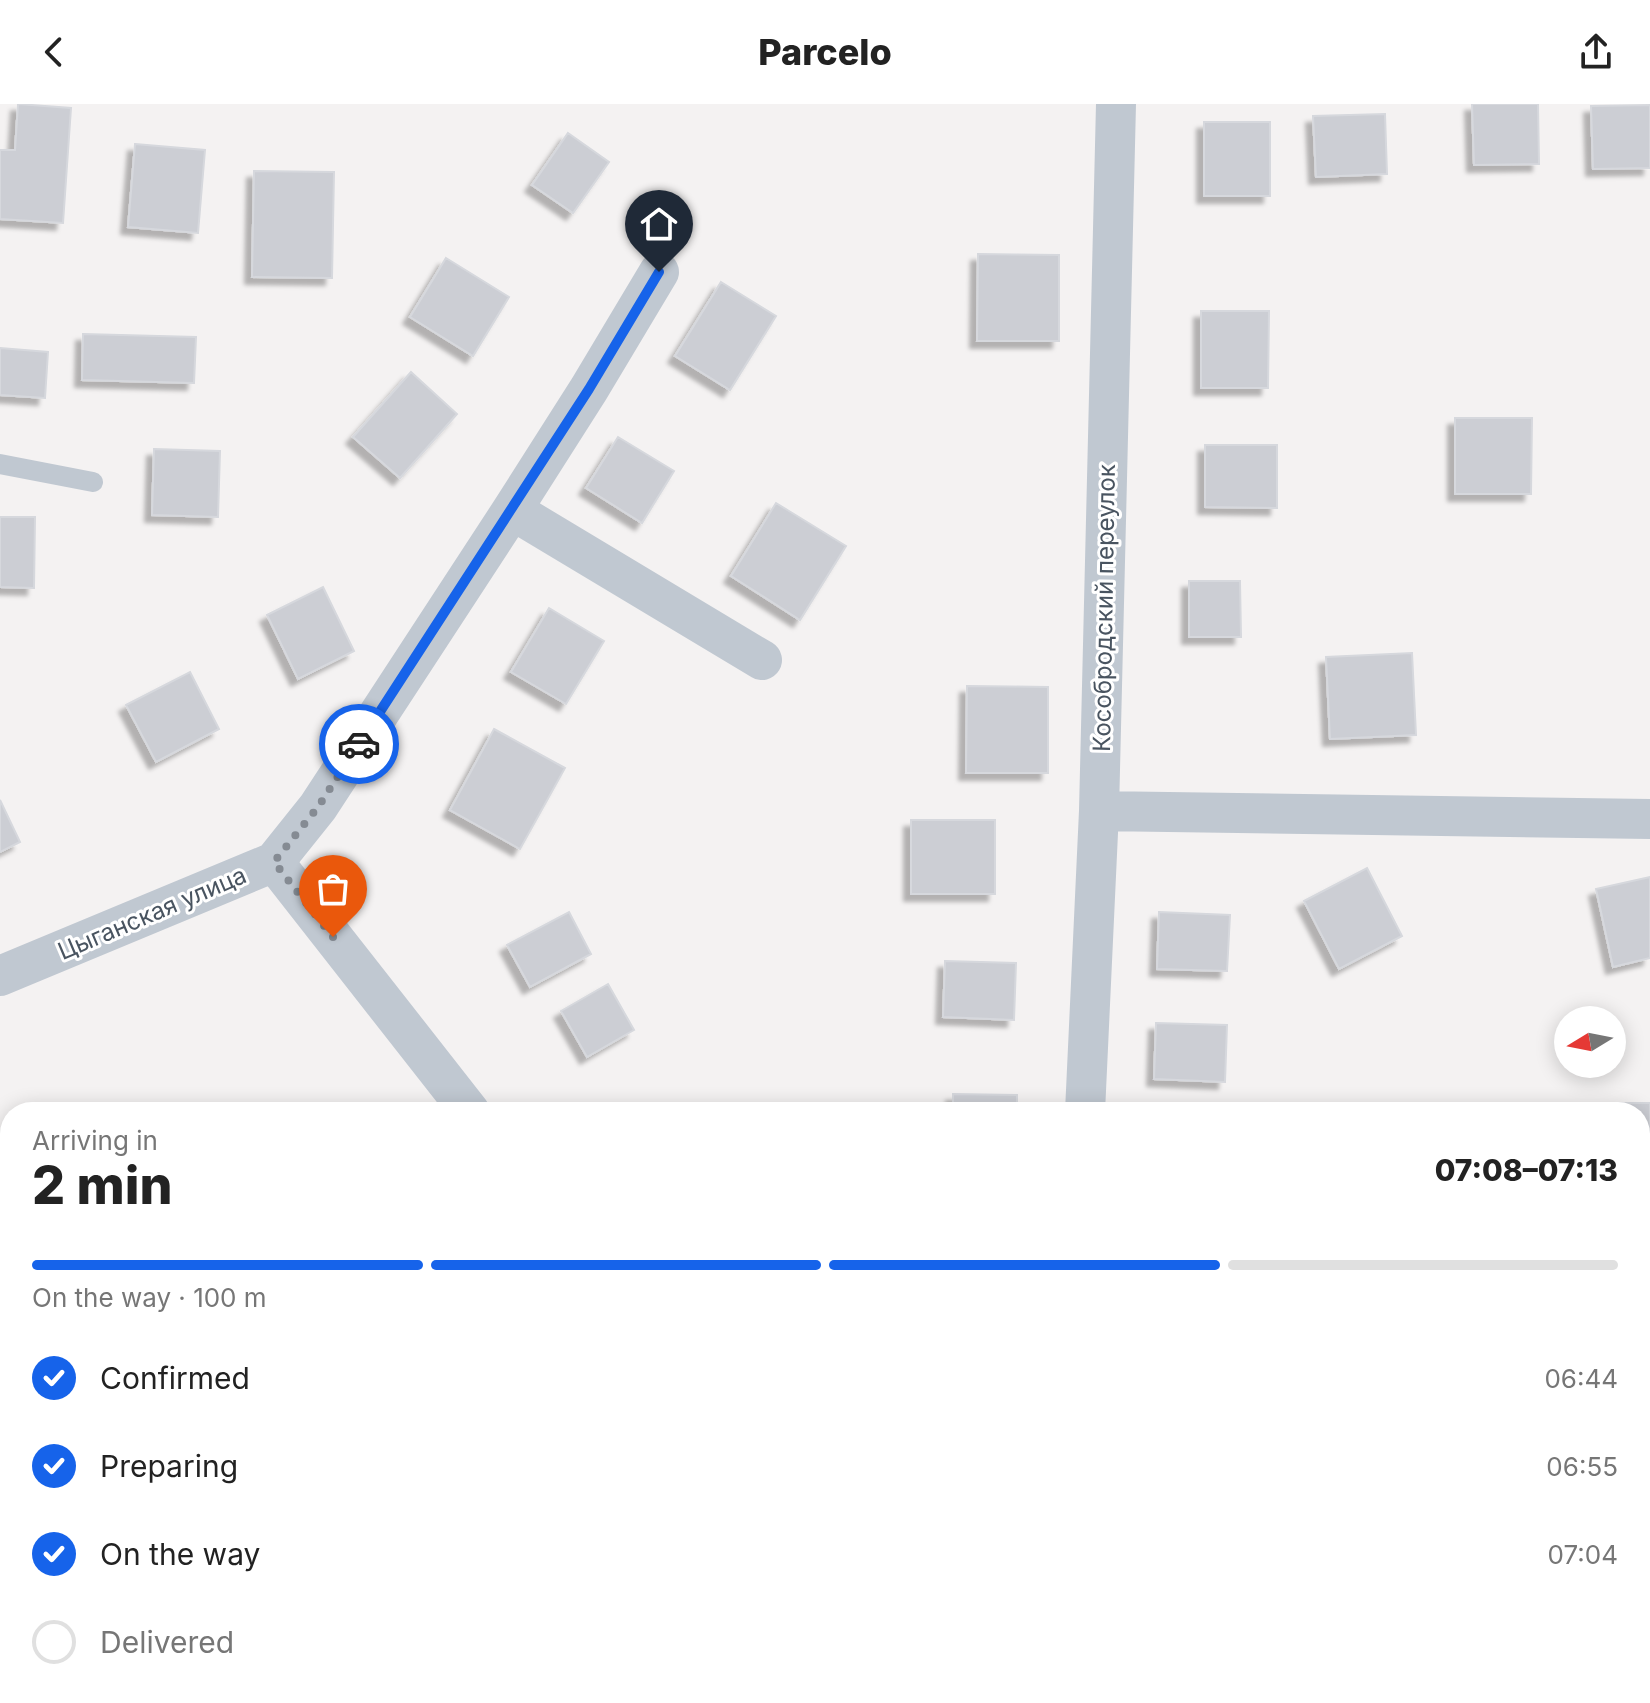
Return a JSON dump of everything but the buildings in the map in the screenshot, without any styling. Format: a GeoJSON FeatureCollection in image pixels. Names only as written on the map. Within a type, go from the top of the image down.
{"type":"FeatureCollection","features":[{"type":"Feature","properties":{"kind":"street","name":"Кособродский переулок"},"geometry":{"type":"LineString","coordinates":[[1085,1102],[1099,811],[1116,104]]}},
{"type":"Feature","properties":{"kind":"street","name":"Цыганская улица"},"geometry":{"type":"LineString","coordinates":[[0,976],[274,862],[318,807],[512,510],[659,272]]}},
{"type":"Feature","properties":{"kind":"street"},"geometry":{"type":"LineString","coordinates":[[512,510],[762,660]]}},
{"type":"Feature","properties":{"kind":"street"},"geometry":{"type":"LineString","coordinates":[[1099,811],[1650,819]]}},
{"type":"Feature","properties":{"kind":"street"},"geometry":{"type":"LineString","coordinates":[[274,862],[462,1102]]}},
{"type":"Feature","properties":{"kind":"lane"},"geometry":{"type":"LineString","coordinates":[[0,464],[93,482]]}},
{"type":"Feature","properties":{"kind":"way so far"},"geometry":{"type":"LineString","coordinates":[[333,937],[274,862],[318,807],[359,744]]}},
{"type":"Feature","properties":{"kind":"route"},"geometry":{"type":"LineString","coordinates":[[359,744],[589,389],[659,272]]}}]}
